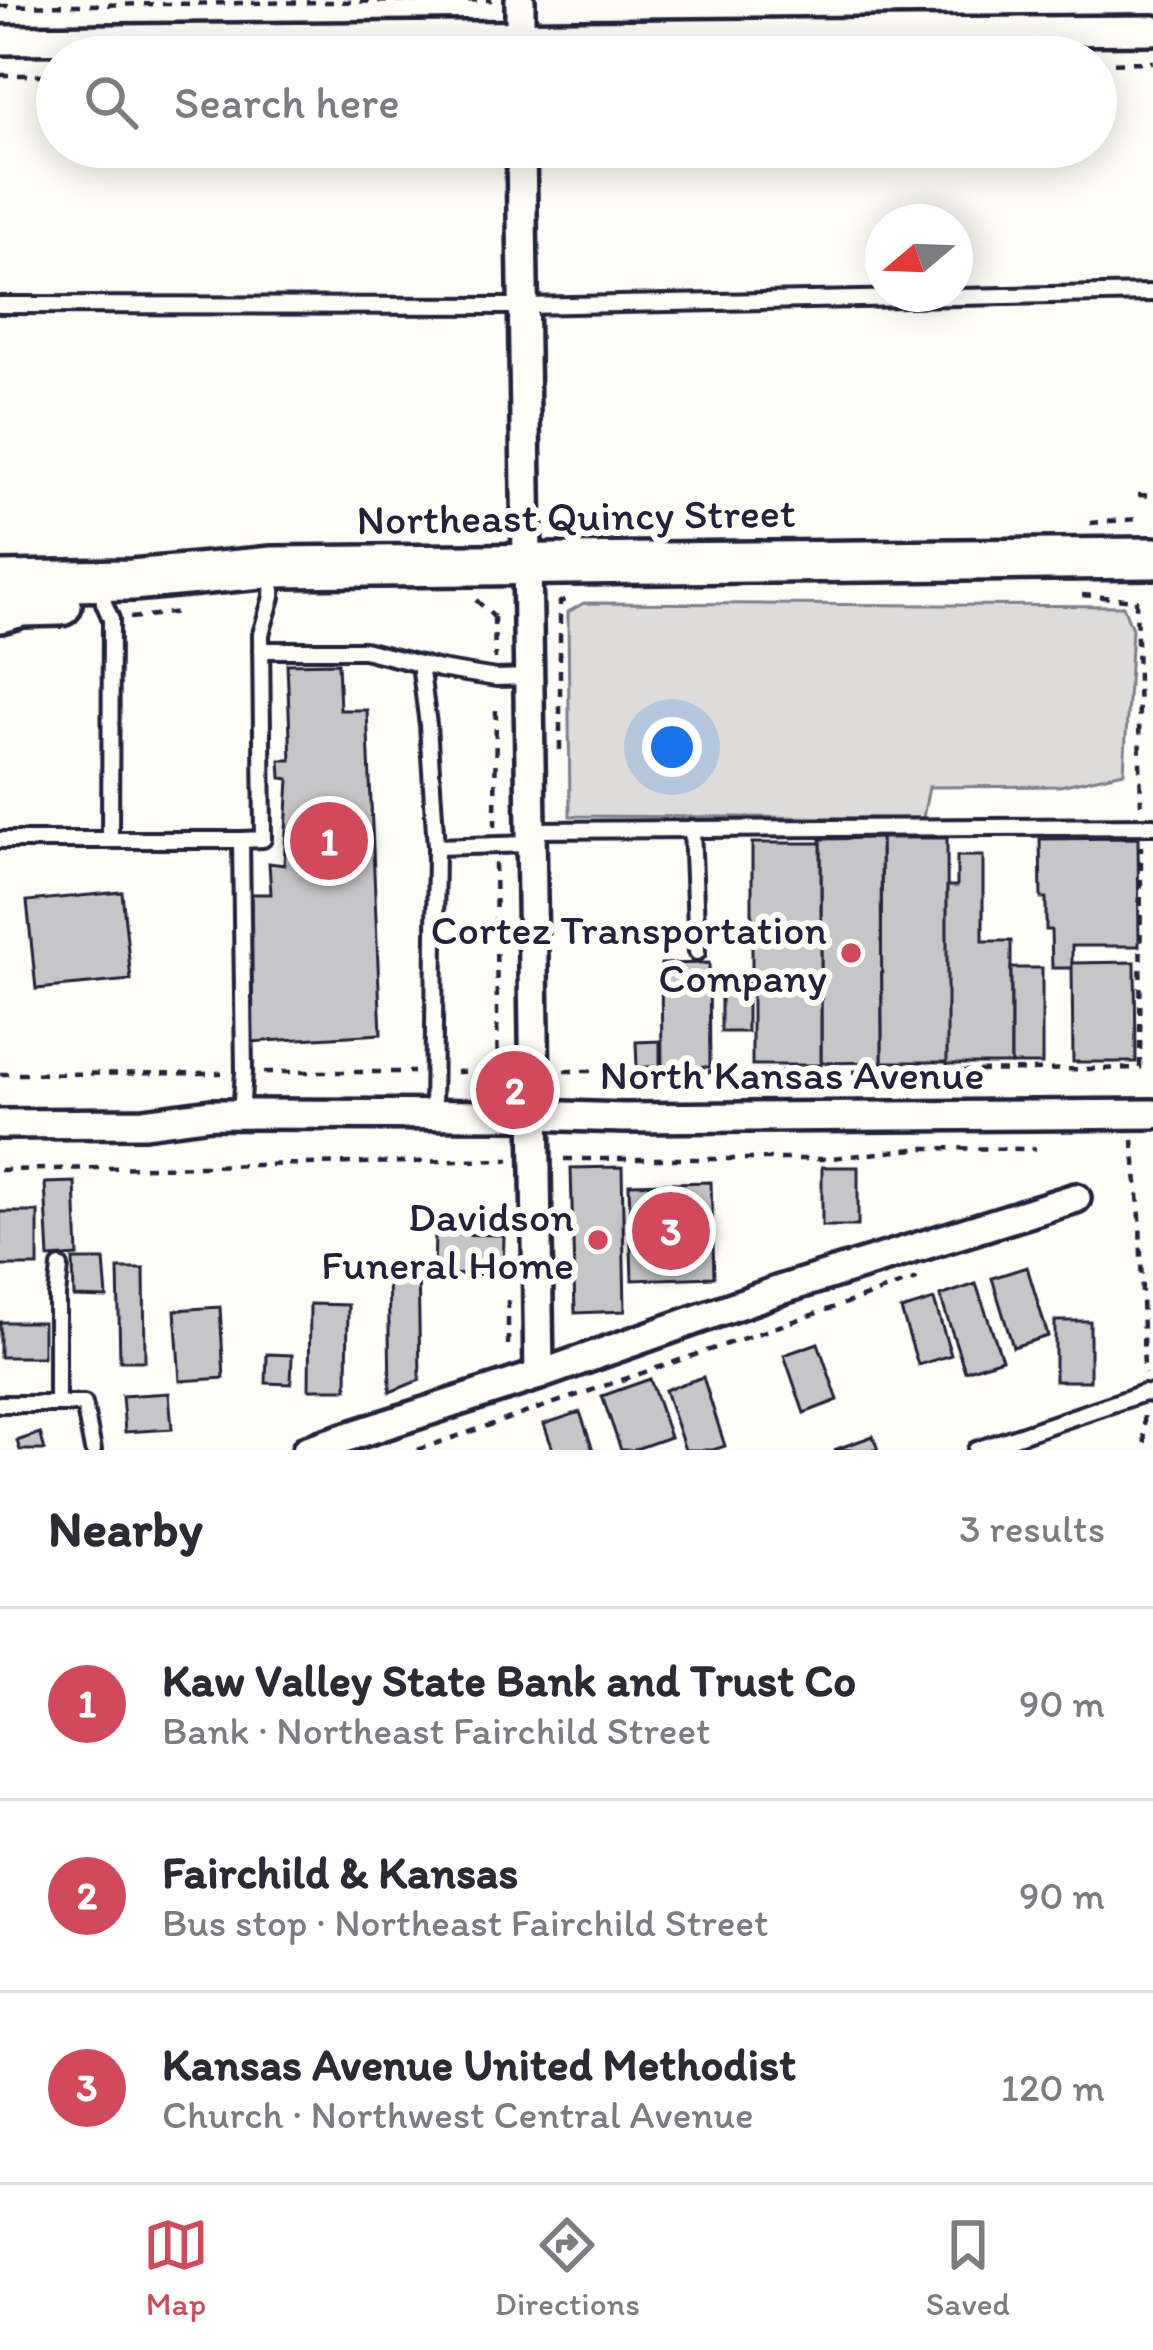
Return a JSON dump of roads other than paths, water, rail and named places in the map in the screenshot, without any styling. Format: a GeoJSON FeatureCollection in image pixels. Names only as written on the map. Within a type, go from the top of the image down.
{"type":"FeatureCollection","features":[{"type":"Feature","properties":{"kind":"main road","name":"Northeast Quincy Street"},"geometry":{"type":"LineString","coordinates":[[103,592],[137,601],[217,571],[273,567],[1153,559]]}},
{"type":"Feature","properties":{"kind":"main road"},"geometry":{"type":"LineString","coordinates":[[0,582],[103,592]]}},
{"type":"Feature","properties":{"kind":"main road"},"geometry":{"type":"LineString","coordinates":[[0,612],[103,592]]}},
{"type":"Feature","properties":{"kind":"street"},"geometry":{"type":"LineString","coordinates":[[520,0],[520,36]]}},
{"type":"Feature","properties":{"kind":"street"},"geometry":{"type":"LineString","coordinates":[[916,36],[1153,30]]}},
{"type":"Feature","properties":{"kind":"street"},"geometry":{"type":"LineString","coordinates":[[0,40],[36,40]]}},
{"type":"Feature","properties":{"kind":"street"},"geometry":{"type":"LineString","coordinates":[[521,168],[539,1375]]}},
{"type":"Feature","properties":{"kind":"street","name":"North Kansas Avenue"},"geometry":{"type":"LineString","coordinates":[[0,1124],[143,1124],[211,1114],[624,1118],[1143,1114]]}},
{"type":"Feature","properties":{"kind":"street"},"geometry":{"type":"LineString","coordinates":[[307,1450],[371,1440],[779,1290],[1076,1198]]}},
{"type":"Feature","properties":{"kind":"lane"},"geometry":{"type":"LineString","coordinates":[[0,305],[524,306],[1153,293]]}},
{"type":"Feature","properties":{"kind":"lane"},"geometry":{"type":"LineString","coordinates":[[0,840],[263,839],[261,634],[272,597],[273,567]]}},
{"type":"Feature","properties":{"kind":"lane"},"geometry":{"type":"LineString","coordinates":[[103,592],[111,619],[110,840]]}},
{"type":"Feature","properties":{"kind":"lane"},"geometry":{"type":"LineString","coordinates":[[261,650],[364,650],[496,677],[529,677]]}},
{"type":"Feature","properties":{"kind":"lane"},"geometry":{"type":"LineString","coordinates":[[421,664],[436,847],[434,1115]]}},
{"type":"Feature","properties":{"kind":"lane"},"geometry":{"type":"LineString","coordinates":[[436,847],[692,828],[1153,826]]}},
{"type":"Feature","properties":{"kind":"lane"},"geometry":{"type":"LineString","coordinates":[[692,828],[697,952]]}},
{"type":"Feature","properties":{"kind":"lane"},"geometry":{"type":"LineString","coordinates":[[241,840],[241,1114]]}},
{"type":"Feature","properties":{"kind":"lane"},"geometry":{"type":"LineString","coordinates":[[57,1404],[60,1267]]}},
{"type":"Feature","properties":{"kind":"lane"},"geometry":{"type":"LineString","coordinates":[[976,1450],[1149,1393]]}},
{"type":"Feature","properties":{"kind":"lane"},"geometry":{"type":"LineString","coordinates":[[0,1405],[83,1404],[93,1450]]}},
{"type":"Feature","properties":{"kind":"place","name":"Kaw Valley State Bank and Trust Co"},"geometry":{"type":"Point","coordinates":[329,841]}},
{"type":"Feature","properties":{"kind":"place","name":"Cortez Transportation Company"},"geometry":{"type":"Point","coordinates":[851,953]}},
{"type":"Feature","properties":{"kind":"place","name":"Fairchild & Kansas"},"geometry":{"type":"Point","coordinates":[515,1090]}},
{"type":"Feature","properties":{"kind":"place","name":"Kansas Avenue United Methodist"},"geometry":{"type":"Point","coordinates":[671,1231]}},
{"type":"Feature","properties":{"kind":"place","name":"Davidson Funeral Home"},"geometry":{"type":"Point","coordinates":[598,1240]}}]}
